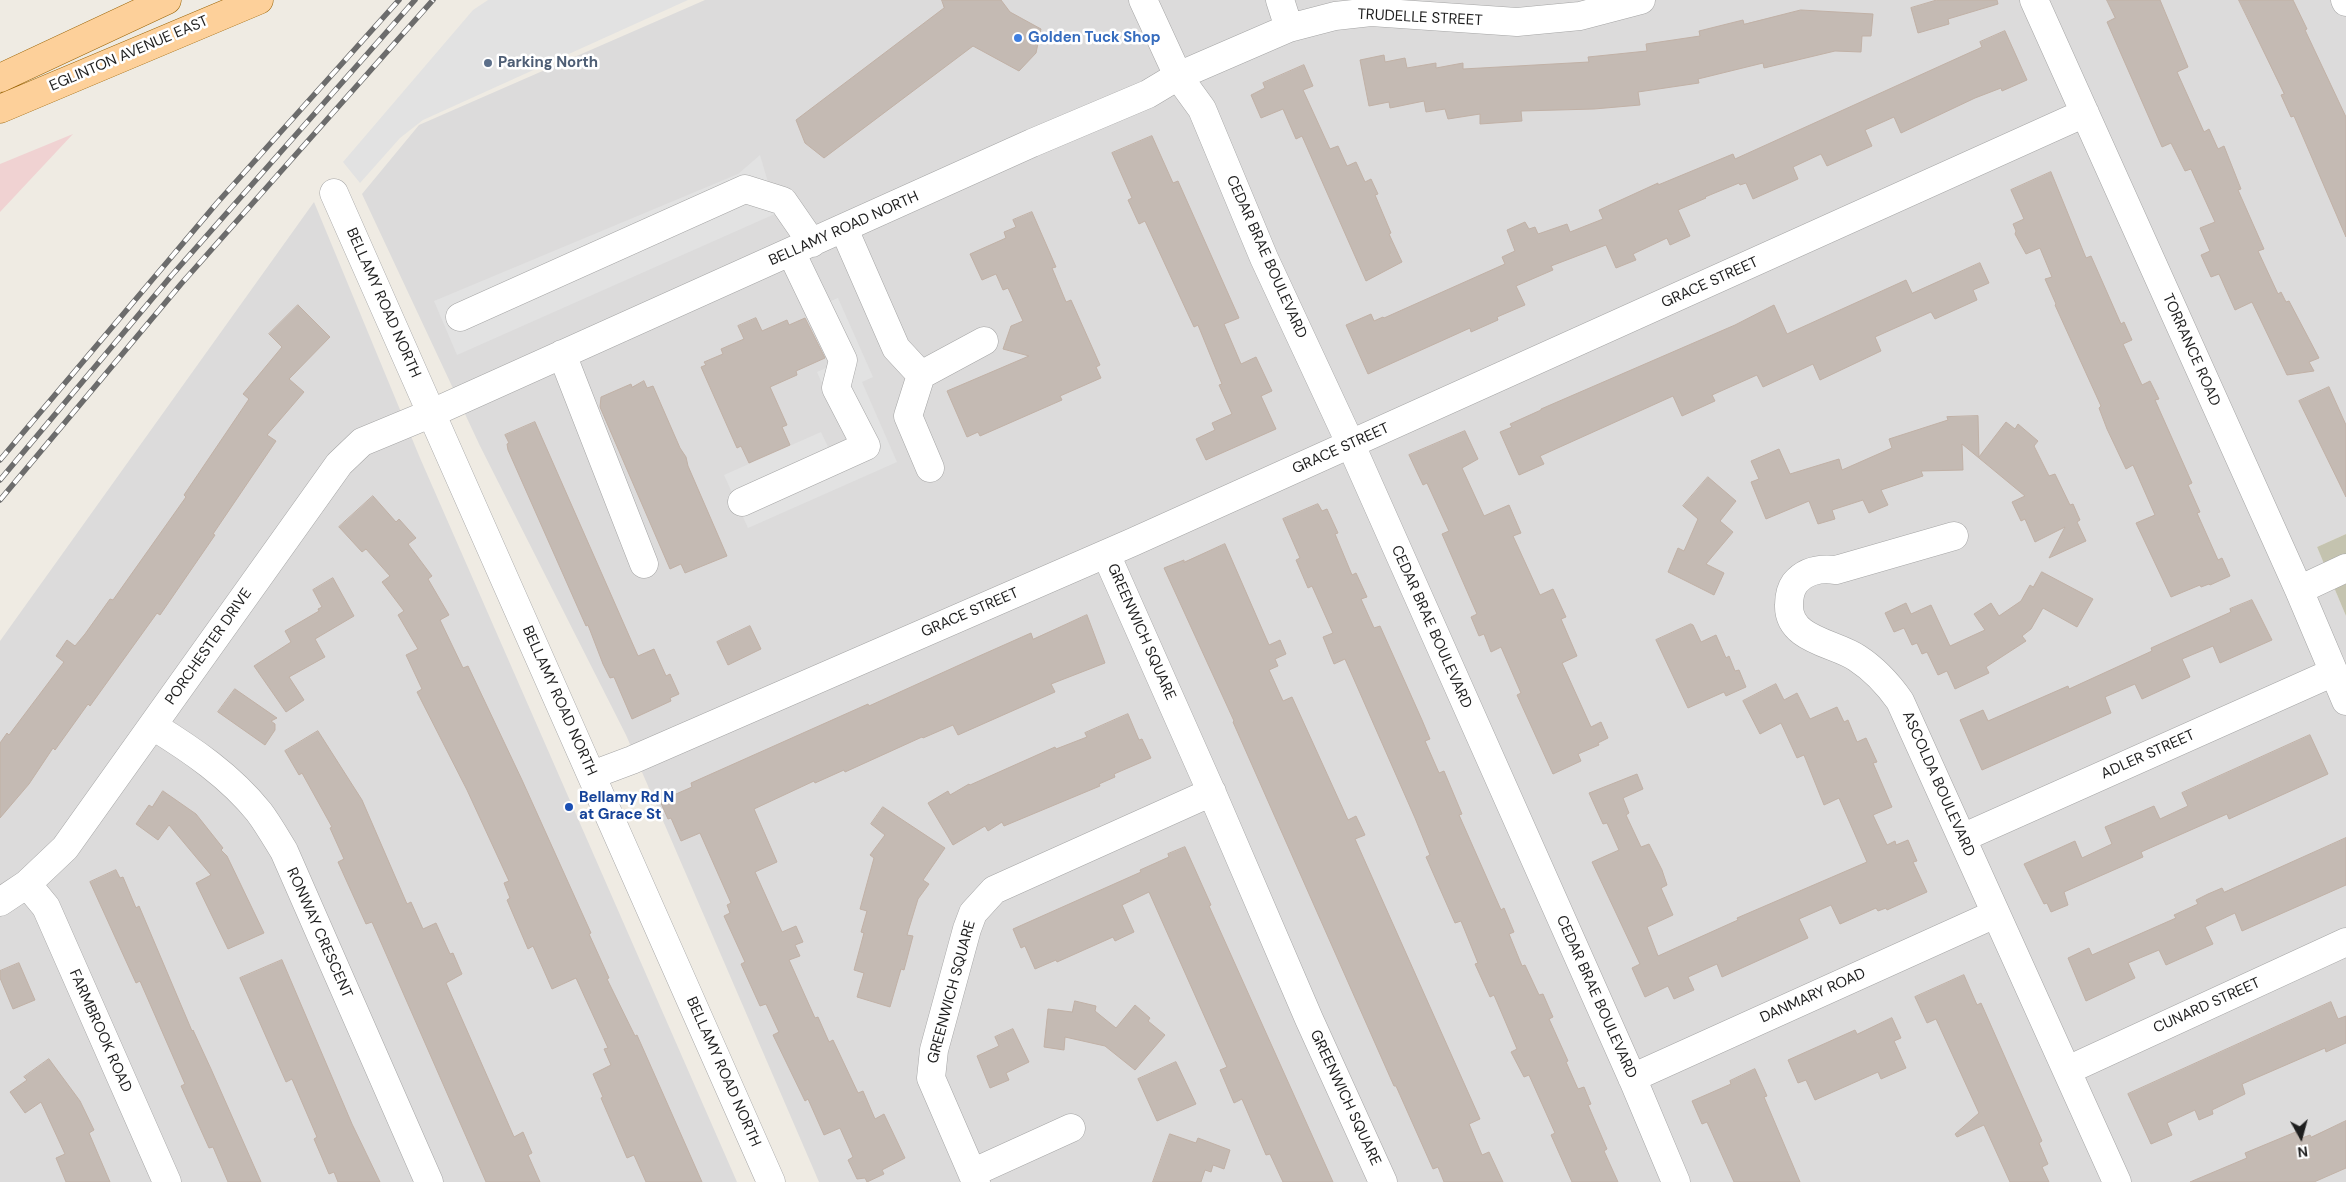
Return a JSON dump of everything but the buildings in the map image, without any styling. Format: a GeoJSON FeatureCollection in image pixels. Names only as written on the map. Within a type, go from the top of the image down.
{"type":"FeatureCollection","features":[{"type":"Feature","properties":{"kind":"main road","name":"EGLINTON AVENUE EAST"},"geometry":{"type":"LineString","coordinates":[[0,78],[168,0]]}},
{"type":"Feature","properties":{"kind":"main road","name":"EGLINTON AVENUE EAST"},"geometry":{"type":"LineString","coordinates":[[0,109],[259,0]]}},
{"type":"Feature","properties":{"kind":"street"},"geometry":{"type":"LineString","coordinates":[[1143,0],[1178,76]]}},
{"type":"Feature","properties":{"kind":"street"},"geometry":{"type":"LineString","coordinates":[[1280,0],[1289,28]]}},
{"type":"Feature","properties":{"kind":"street","name":"TORRANCE ROAD"},"geometry":{"type":"LineString","coordinates":[[2034,0],[2299,590],[2346,701]]}},
{"type":"Feature","properties":{"kind":"street","name":"TRUDELLE STREET"},"geometry":{"type":"LineString","coordinates":[[1178,76],[1289,28],[1336,16],[1371,12],[1517,22],[1580,16],[1635,1]]}},
{"type":"Feature","properties":{"kind":"street","name":"BELLAMY ROAD NORTH"},"geometry":{"type":"LineString","coordinates":[[432,413],[1032,143],[1148,94],[1178,76]]}},
{"type":"Feature","properties":{"kind":"street","name":"CEDAR BRAE BOULEVARD"},"geometry":{"type":"LineString","coordinates":[[1178,76],[1202,109],[1264,258],[1351,445],[1632,1078],[1676,1182]]}},
{"type":"Feature","properties":{"kind":"street","name":"GRACE STREET"},"geometry":{"type":"LineString","coordinates":[[592,775],[632,760],[1106,554],[2085,113]]}},
{"type":"Feature","properties":{"kind":"street"},"geometry":{"type":"LineString","coordinates":[[460,316],[745,189],[783,201],[843,360],[836,388],[866,446],[742,502]]}},
{"type":"Feature","properties":{"kind":"street","name":"BELLAMY ROAD NORTH"},"geometry":{"type":"LineString","coordinates":[[334,193],[771,1182]]}},
{"type":"Feature","properties":{"kind":"street"},"geometry":{"type":"LineString","coordinates":[[844,229],[896,348],[921,375]]}},
{"type":"Feature","properties":{"kind":"street"},"geometry":{"type":"LineString","coordinates":[[930,468],[908,416],[921,375],[984,341]]}},
{"type":"Feature","properties":{"kind":"street"},"geometry":{"type":"LineString","coordinates":[[562,354],[644,564]]}},
{"type":"Feature","properties":{"kind":"street","name":"PORCHESTER DRIVE"},"geometry":{"type":"LineString","coordinates":[[0,902],[27,884],[65,848],[339,464],[362,442],[432,413]]}},
{"type":"Feature","properties":{"kind":"street","name":"ASCOLDA BOULEVARD"},"geometry":{"type":"LineString","coordinates":[[1954,536],[1836,570],[1821,569],[1810,571],[1794,584],[1789,594],[1789,609],[1793,622],[1808,635],[1855,656],[1876,672],[1891,688],[1908,715],[1995,914],[2068,1070],[2117,1182]]}},
{"type":"Feature","properties":{"kind":"street","name":"GREENWICH SQUARE"},"geometry":{"type":"LineString","coordinates":[[1106,554],[1212,792],[1309,1019],[1383,1182]]}},
{"type":"Feature","properties":{"kind":"street"},"geometry":{"type":"LineString","coordinates":[[2299,590],[2346,568]]}},
{"type":"Feature","properties":{"kind":"street","name":"ADLER STREET"},"geometry":{"type":"LineString","coordinates":[[1962,838],[2334,672]]}},
{"type":"Feature","properties":{"kind":"street","name":"RONWAY CRESCENT"},"geometry":{"type":"LineString","coordinates":[[153,726],[220,772],[240,791],[260,813],[284,851],[429,1182]]}},
{"type":"Feature","properties":{"kind":"street","name":"GREENWICH SQUARE"},"geometry":{"type":"LineString","coordinates":[[974,1177],[931,1078],[934,1050],[973,913],[994,890],[1212,792]]}},
{"type":"Feature","properties":{"kind":"street","name":"FARMBROOK ROAD"},"geometry":{"type":"LineString","coordinates":[[27,884],[46,907],[167,1182]]}},
{"type":"Feature","properties":{"kind":"street","name":"DANMARY ROAD"},"geometry":{"type":"LineString","coordinates":[[1632,1078],[1995,914]]}},
{"type":"Feature","properties":{"kind":"street","name":"CUNARD STREET"},"geometry":{"type":"LineString","coordinates":[[2068,1070],[2346,942]]}},
{"type":"Feature","properties":{"kind":"street"},"geometry":{"type":"LineString","coordinates":[[974,1177],[1071,1128]]}},
{"type":"Feature","properties":{"kind":"shaded area","name":"Parking North"},"geometry":{"type":"Polygon","coordinates":[[[488,0],[688,0],[423,120],[400,138],[360,183],[343,162],[473,10],[488,0]]]}},
{"type":"Feature","properties":{"kind":"shaded area"},"geometry":{"type":"Polygon","coordinates":[[[705,0],[2346,0],[2346,534],[2317,547],[2346,616],[2346,1182],[819,1182],[626,735],[480,446],[362,194],[419,125],[705,0]]]}},
{"type":"Feature","properties":{"kind":"shaded area"},"geometry":{"type":"Polygon","coordinates":[[[73,134],[0,212],[0,164],[73,134]]]}},
{"type":"Feature","properties":{"kind":"shaded area"},"geometry":{"type":"Polygon","coordinates":[[[760,155],[777,213],[457,355],[434,301],[738,174],[760,155]]]}},
{"type":"Feature","properties":{"kind":"shaded area"},"geometry":{"type":"Polygon","coordinates":[[[314,202],[420,458],[737,1182],[0,1182],[0,641],[314,202]]]}},
{"type":"Feature","properties":{"kind":"shaded area"},"geometry":{"type":"Polygon","coordinates":[[[838,298],[873,377],[862,382],[897,462],[748,528],[724,475],[821,432],[829,449],[847,441],[817,372],[833,365],[809,310],[838,298]]]}},
{"type":"Feature","properties":{"kind":"shaded area"},"geometry":{"type":"Polygon","coordinates":[[[2346,534],[2346,616],[2317,547],[2346,534]]]}},
{"type":"Feature","properties":{"kind":"railway"},"geometry":{"type":"LineString","coordinates":[[0,460],[217,203],[399,0]]}},
{"type":"Feature","properties":{"kind":"railway"},"geometry":{"type":"LineString","coordinates":[[0,480],[172,275],[415,0]]}},
{"type":"Feature","properties":{"kind":"railway"},"geometry":{"type":"LineString","coordinates":[[0,500],[181,284],[433,0]]}},
{"type":"Feature","properties":{"kind":"place","name":"Golden Tuck Shop"},"geometry":{"type":"Point","coordinates":[1018,38]}},
{"type":"Feature","properties":{"kind":"place","name":"Parking North"},"geometry":{"type":"Point","coordinates":[488,63]}},
{"type":"Feature","properties":{"kind":"place","name":"Bellamy Rd N at Grace St"},"geometry":{"type":"Point","coordinates":[569,807]}}]}
